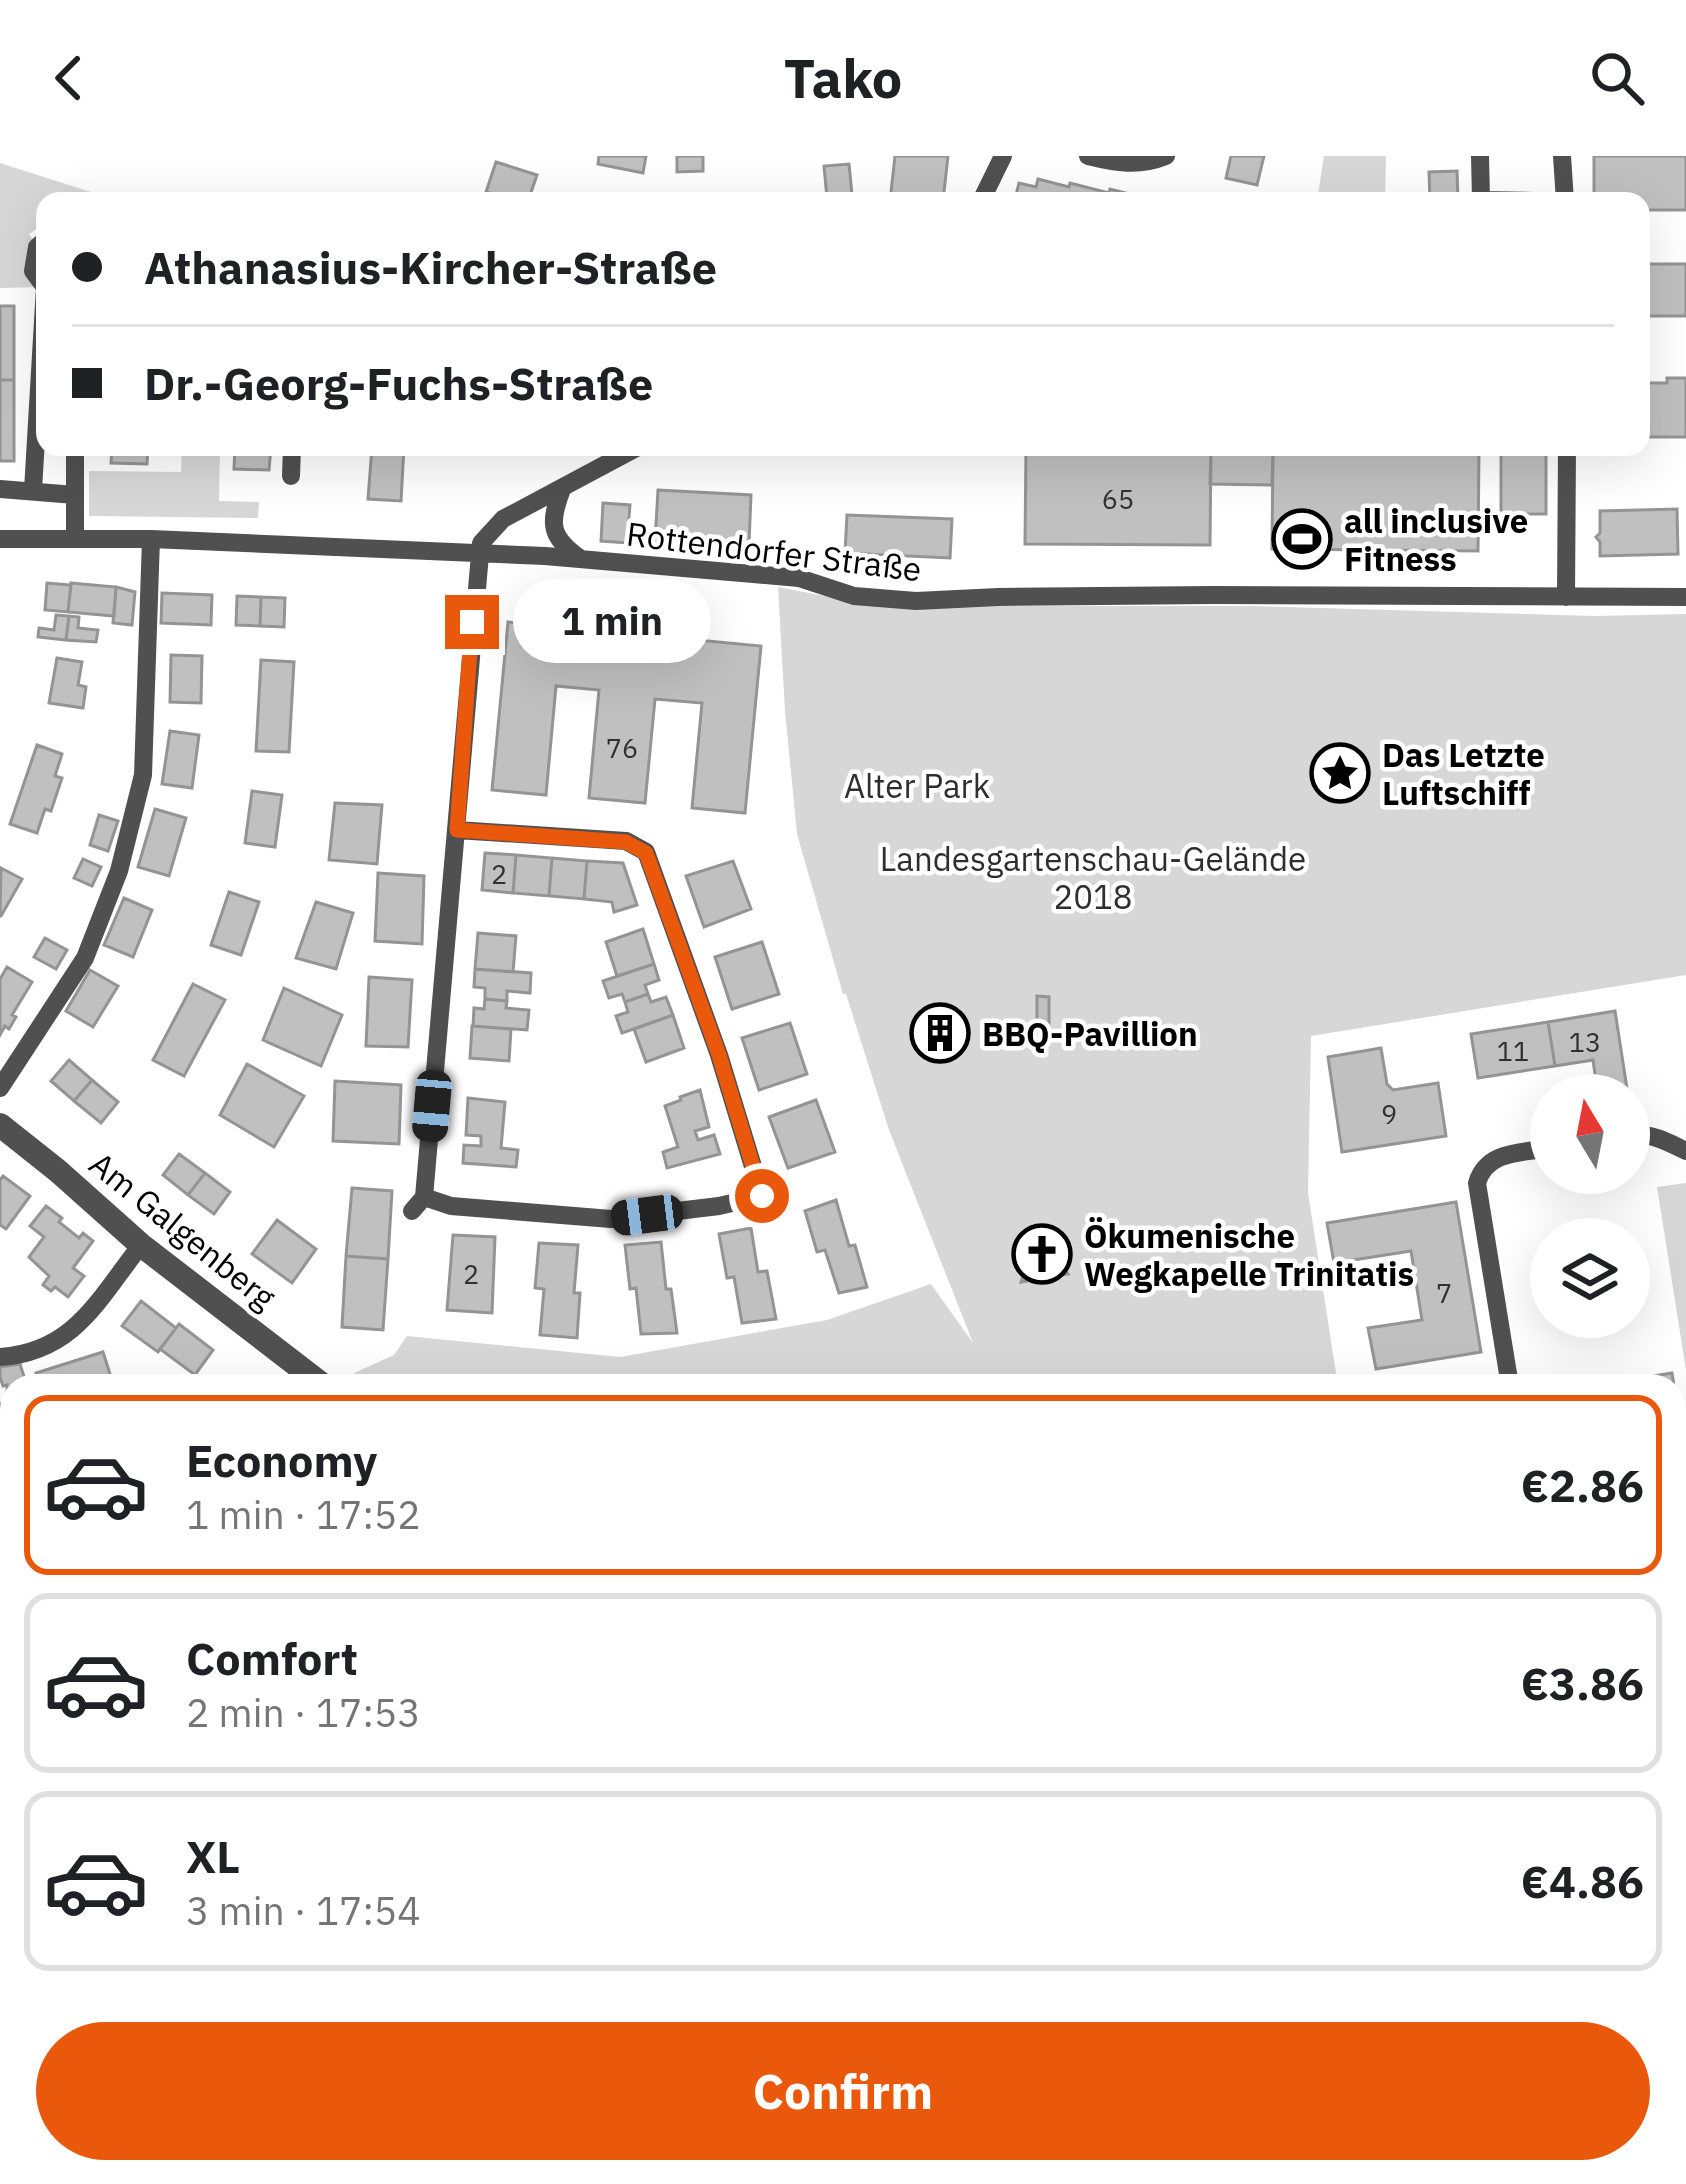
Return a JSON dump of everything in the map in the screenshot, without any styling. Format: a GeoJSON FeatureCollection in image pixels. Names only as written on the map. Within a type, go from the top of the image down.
{"type":"FeatureCollection","features":[{"type":"Feature","properties":{"kind":"street"},"geometry":{"type":"LineString","coordinates":[[986,192],[1004,156]]}},
{"type":"Feature","properties":{"kind":"street"},"geometry":{"type":"LineString","coordinates":[[1088,156],[1124,164],[1166,156]]}},
{"type":"Feature","properties":{"kind":"street"},"geometry":{"type":"LineString","coordinates":[[1480,156],[1480,192]]}},
{"type":"Feature","properties":{"kind":"street"},"geometry":{"type":"LineString","coordinates":[[1562,156],[1564,192]]}},
{"type":"Feature","properties":{"kind":"street"},"geometry":{"type":"LineString","coordinates":[[33,490],[36,439]]}},
{"type":"Feature","properties":{"kind":"street"},"geometry":{"type":"LineString","coordinates":[[75,456],[76,539]]}},
{"type":"Feature","properties":{"kind":"street"},"geometry":{"type":"LineString","coordinates":[[291,476],[292,456]]}},
{"type":"Feature","properties":{"kind":"street"},"geometry":{"type":"LineString","coordinates":[[457,830],[626,842],[646,853],[719,1055],[762,1196],[611,1220],[418,1204],[457,830],[478,554],[481,543],[503,519],[622,456]]}},
{"type":"Feature","properties":{"kind":"street"},"geometry":{"type":"LineString","coordinates":[[1566,597],[1567,456]]}},
{"type":"Feature","properties":{"kind":"street"},"geometry":{"type":"LineString","coordinates":[[0,489],[75,494]]}},
{"type":"Feature","properties":{"kind":"street"},"geometry":{"type":"LineString","coordinates":[[562,489],[552,521],[556,537],[581,559]]}},
{"type":"Feature","properties":{"kind":"street","name":"Rottendorfer Straße"},"geometry":{"type":"LineString","coordinates":[[0,539],[151,539],[581,559],[799,578],[854,596],[916,601],[1214,595],[1686,597]]}},
{"type":"Feature","properties":{"kind":"street"},"geometry":{"type":"LineString","coordinates":[[0,1088],[85,958],[119,871],[143,775],[151,539]]}},
{"type":"Feature","properties":{"kind":"street","name":"Am Galgenberg"},"geometry":{"type":"LineString","coordinates":[[0,1125],[141,1244],[309,1374]]}},
{"type":"Feature","properties":{"kind":"street"},"geometry":{"type":"LineString","coordinates":[[1650,1136],[1686,1151]]}},
{"type":"Feature","properties":{"kind":"street"},"geometry":{"type":"LineString","coordinates":[[1508,1374],[1477,1183],[1493,1159],[1530,1152]]}},
{"type":"Feature","properties":{"kind":"street"},"geometry":{"type":"LineString","coordinates":[[0,1357],[52,1345],[79,1324],[141,1244]]}},
{"type":"Feature","properties":{"kind":"green space"},"geometry":{"type":"Polygon","coordinates":[[[1324,156],[1386,156],[1385,192],[1318,192],[1324,156]]]}},
{"type":"Feature","properties":{"kind":"green space"},"geometry":{"type":"Polygon","coordinates":[[[0,163],[91,192],[36,192],[36,229],[29,234],[36,248],[36,287],[0,288],[0,163]]]}},
{"type":"Feature","properties":{"kind":"green space"},"geometry":{"type":"Polygon","coordinates":[[[182,456],[220,456],[219,501],[259,502],[258,518],[89,516],[89,471],[181,472],[182,456]]]}},
{"type":"Feature","properties":{"kind":"green space","name":"Landesgartenschau-Gelände 2018"},"geometry":{"type":"Polygon","coordinates":[[[778,587],[876,606],[1253,606],[1594,616],[1686,614],[1686,975],[1311,1036],[1308,1193],[1336,1374],[355,1374],[394,1355],[407,1336],[620,1357],[827,1320],[931,1284],[973,1343],[889,1130],[843,994],[797,834],[778,587]]]}},
{"type":"Feature","properties":{"kind":"green space"},"geometry":{"type":"Polygon","coordinates":[[[1686,1183],[1686,1370],[1657,1187],[1686,1183]]]}},
{"type":"Feature","properties":{"kind":"building"},"geometry":{"type":"Polygon","coordinates":[[[599,156],[646,156],[643,173],[598,164],[599,156]]]}},
{"type":"Feature","properties":{"kind":"building"},"geometry":{"type":"Polygon","coordinates":[[[677,156],[703,156],[703,171],[677,172],[677,156]]]}},
{"type":"Feature","properties":{"kind":"building"},"geometry":{"type":"Polygon","coordinates":[[[895,156],[948,156],[944,192],[891,192],[895,156]]]}},
{"type":"Feature","properties":{"kind":"building"},"geometry":{"type":"Polygon","coordinates":[[[1231,156],[1264,156],[1257,185],[1226,178],[1231,156]]]}},
{"type":"Feature","properties":{"kind":"building"},"geometry":{"type":"Polygon","coordinates":[[[1594,156],[1686,156],[1686,210],[1650,210],[1650,192],[1594,192],[1594,156]]]}},
{"type":"Feature","properties":{"kind":"building"},"geometry":{"type":"Polygon","coordinates":[[[496,162],[537,175],[531,192],[486,192],[496,162]]]}},
{"type":"Feature","properties":{"kind":"building"},"geometry":{"type":"Polygon","coordinates":[[[849,164],[852,192],[826,192],[824,166],[849,164]]]}},
{"type":"Feature","properties":{"kind":"building"},"geometry":{"type":"Polygon","coordinates":[[[1457,171],[1458,192],[1430,192],[1429,172],[1457,171]]]}},
{"type":"Feature","properties":{"kind":"building"},"geometry":{"type":"Polygon","coordinates":[[[1038,179],[1105,192],[1017,192],[1019,183],[1036,187],[1038,179]]]}},
{"type":"Feature","properties":{"kind":"building"},"geometry":{"type":"Polygon","coordinates":[[[1650,264],[1686,264],[1686,316],[1650,316],[1650,264]]]}},
{"type":"Feature","properties":{"kind":"building"},"geometry":{"type":"Polygon","coordinates":[[[0,306],[14,306],[14,380],[0,380],[0,306]]]}},
{"type":"Feature","properties":{"kind":"building"},"geometry":{"type":"Polygon","coordinates":[[[1667,378],[1686,378],[1686,437],[1650,437],[1650,383],[1667,383],[1667,378]]]}},
{"type":"Feature","properties":{"kind":"building"},"geometry":{"type":"Polygon","coordinates":[[[0,380],[14,380],[14,461],[0,461],[0,380]]]}},
{"type":"Feature","properties":{"kind":"building"},"geometry":{"type":"Polygon","coordinates":[[[111,456],[147,456],[147,464],[111,463],[111,456]]]}},
{"type":"Feature","properties":{"kind":"building"},"geometry":{"type":"Polygon","coordinates":[[[235,456],[270,456],[269,470],[234,469],[235,456]]]}},
{"type":"Feature","properties":{"kind":"building"},"geometry":{"type":"Polygon","coordinates":[[[371,456],[404,456],[401,501],[368,499],[371,456]]]}},
{"type":"Feature","properties":{"kind":"building"},"geometry":{"type":"Polygon","coordinates":[[[1026,456],[1211,456],[1210,545],[1025,544],[1026,456]]]}},
{"type":"Feature","properties":{"kind":"building"},"geometry":{"type":"Polygon","coordinates":[[[1211,456],[1273,456],[1272,485],[1210,484],[1211,456]]]}},
{"type":"Feature","properties":{"kind":"building"},"geometry":{"type":"Polygon","coordinates":[[[1273,456],[1479,456],[1478,551],[1272,549],[1273,456]]]}},
{"type":"Feature","properties":{"kind":"building"},"geometry":{"type":"Polygon","coordinates":[[[1501,456],[1546,456],[1546,514],[1501,514],[1501,456]]]}},
{"type":"Feature","properties":{"kind":"building"},"geometry":{"type":"Polygon","coordinates":[[[658,490],[751,495],[749,545],[655,541],[658,490]]]}},
{"type":"Feature","properties":{"kind":"building"},"geometry":{"type":"Polygon","coordinates":[[[603,503],[630,505],[627,543],[601,541],[603,503]]]}},
{"type":"Feature","properties":{"kind":"building"},"geometry":{"type":"Polygon","coordinates":[[[1677,509],[1678,554],[1600,556],[1596,537],[1600,511],[1677,509]]]}},
{"type":"Feature","properties":{"kind":"building"},"geometry":{"type":"Polygon","coordinates":[[[847,515],[952,519],[950,558],[845,553],[847,515]]]}},
{"type":"Feature","properties":{"kind":"building"},"geometry":{"type":"Polygon","coordinates":[[[47,583],[71,585],[68,612],[45,610],[47,583]]]}},
{"type":"Feature","properties":{"kind":"building"},"geometry":{"type":"Polygon","coordinates":[[[71,583],[116,587],[114,616],[68,612],[71,583]]]}},
{"type":"Feature","properties":{"kind":"building"},"geometry":{"type":"Polygon","coordinates":[[[116,587],[135,592],[132,625],[113,623],[116,587]]]}},
{"type":"Feature","properties":{"kind":"building"},"geometry":{"type":"Polygon","coordinates":[[[162,593],[212,595],[211,625],[161,623],[162,593]]]}},
{"type":"Feature","properties":{"kind":"building"},"geometry":{"type":"Polygon","coordinates":[[[237,596],[261,597],[260,626],[236,625],[237,596]]]}},
{"type":"Feature","properties":{"kind":"building"},"geometry":{"type":"Polygon","coordinates":[[[261,597],[285,598],[284,627],[260,626],[261,597]]]}},
{"type":"Feature","properties":{"kind":"building"},"geometry":{"type":"Polygon","coordinates":[[[56,615],[69,616],[66,640],[38,637],[39,628],[54,630],[56,615]]]}},
{"type":"Feature","properties":{"kind":"building"},"geometry":{"type":"Polygon","coordinates":[[[69,616],[79,617],[78,628],[98,630],[96,642],[66,640],[69,616]]]}},
{"type":"Feature","properties":{"kind":"building"},"geometry":{"type":"Polygon","coordinates":[[[508,622],[761,646],[745,813],[692,808],[702,703],[655,699],[645,803],[589,798],[599,690],[556,686],[546,795],[492,790],[508,622]]]}},
{"type":"Feature","properties":{"kind":"building"},"geometry":{"type":"Polygon","coordinates":[[[171,655],[202,656],[201,703],[170,702],[171,655]]]}},
{"type":"Feature","properties":{"kind":"building"},"geometry":{"type":"Polygon","coordinates":[[[57,658],[82,662],[78,685],[86,687],[83,708],[49,703],[57,658]]]}},
{"type":"Feature","properties":{"kind":"building"},"geometry":{"type":"Polygon","coordinates":[[[261,660],[294,662],[289,752],[256,751],[261,660]]]}},
{"type":"Feature","properties":{"kind":"building"},"geometry":{"type":"Polygon","coordinates":[[[170,731],[199,735],[192,788],[162,784],[170,731]]]}},
{"type":"Feature","properties":{"kind":"building"},"geometry":{"type":"Polygon","coordinates":[[[37,745],[62,754],[55,776],[62,778],[51,811],[45,809],[37,833],[10,824],[37,745]]]}},
{"type":"Feature","properties":{"kind":"building"},"geometry":{"type":"Polygon","coordinates":[[[252,791],[282,795],[275,847],[245,843],[252,791]]]}},
{"type":"Feature","properties":{"kind":"building"},"geometry":{"type":"Polygon","coordinates":[[[335,803],[382,805],[377,864],[329,860],[335,803]]]}},
{"type":"Feature","properties":{"kind":"building"},"geometry":{"type":"Polygon","coordinates":[[[155,809],[186,818],[169,876],[138,867],[155,809]]]}},
{"type":"Feature","properties":{"kind":"building"},"geometry":{"type":"Polygon","coordinates":[[[99,815],[118,821],[108,851],[90,845],[99,815]]]}},
{"type":"Feature","properties":{"kind":"building"},"geometry":{"type":"Polygon","coordinates":[[[485,853],[516,855],[513,893],[482,890],[485,853]]]}},
{"type":"Feature","properties":{"kind":"building"},"geometry":{"type":"Polygon","coordinates":[[[516,855],[552,858],[549,896],[513,893],[516,855]]]}},
{"type":"Feature","properties":{"kind":"building"},"geometry":{"type":"Polygon","coordinates":[[[552,858],[587,861],[584,899],[549,896],[552,858]]]}},
{"type":"Feature","properties":{"kind":"building"},"geometry":{"type":"Polygon","coordinates":[[[83,859],[101,867],[92,886],[74,878],[83,859]]]}},
{"type":"Feature","properties":{"kind":"building"},"geometry":{"type":"Polygon","coordinates":[[[587,861],[623,863],[637,905],[614,912],[612,902],[584,899],[587,861]]]}},
{"type":"Feature","properties":{"kind":"building"},"geometry":{"type":"Polygon","coordinates":[[[733,861],[751,909],[704,927],[686,876],[733,861]]]}},
{"type":"Feature","properties":{"kind":"building"},"geometry":{"type":"Polygon","coordinates":[[[1,868],[22,879],[0,916],[1,868]]]}},
{"type":"Feature","properties":{"kind":"building"},"geometry":{"type":"Polygon","coordinates":[[[378,873],[424,876],[422,944],[375,941],[378,873]]]}},
{"type":"Feature","properties":{"kind":"building"},"geometry":{"type":"Polygon","coordinates":[[[229,892],[259,902],[241,955],[211,945],[229,892]]]}},
{"type":"Feature","properties":{"kind":"building"},"geometry":{"type":"Polygon","coordinates":[[[124,898],[152,910],[133,957],[104,945],[124,898]]]}},
{"type":"Feature","properties":{"kind":"building"},"geometry":{"type":"Polygon","coordinates":[[[316,902],[353,913],[336,969],[296,958],[316,902]]]}},
{"type":"Feature","properties":{"kind":"building"},"geometry":{"type":"Polygon","coordinates":[[[643,929],[654,964],[617,976],[606,942],[643,929]]]}},
{"type":"Feature","properties":{"kind":"building"},"geometry":{"type":"Polygon","coordinates":[[[478,933],[516,936],[513,972],[475,969],[478,933]]]}},
{"type":"Feature","properties":{"kind":"building"},"geometry":{"type":"Polygon","coordinates":[[[45,938],[67,950],[56,969],[34,957],[45,938]]]}},
{"type":"Feature","properties":{"kind":"building"},"geometry":{"type":"Polygon","coordinates":[[[762,942],[779,994],[732,1009],[715,957],[762,942]]]}},
{"type":"Feature","properties":{"kind":"building"},"geometry":{"type":"Polygon","coordinates":[[[654,964],[659,980],[645,985],[648,994],[625,1002],[622,994],[609,998],[603,981],[654,964]]]}},
{"type":"Feature","properties":{"kind":"building"},"geometry":{"type":"Polygon","coordinates":[[[7,967],[32,982],[9,1029],[5,1026],[0,1035],[0,979],[7,967]]]}},
{"type":"Feature","properties":{"kind":"building"},"geometry":{"type":"Polygon","coordinates":[[[475,969],[531,973],[530,993],[507,991],[507,1001],[485,999],[485,988],[474,987],[475,969]]]}},
{"type":"Feature","properties":{"kind":"building"},"geometry":{"type":"Polygon","coordinates":[[[90,970],[118,986],[93,1027],[66,1011],[90,970]]]}},
{"type":"Feature","properties":{"kind":"building"},"geometry":{"type":"Polygon","coordinates":[[[369,977],[412,980],[408,1047],[366,1046],[369,977]]]}},
{"type":"Feature","properties":{"kind":"building"},"geometry":{"type":"Polygon","coordinates":[[[193,984],[225,1000],[184,1076],[153,1060],[193,984]]]}},
{"type":"Feature","properties":{"kind":"building"},"geometry":{"type":"Polygon","coordinates":[[[284,988],[342,1015],[321,1066],[263,1040],[284,988]]]}},
{"type":"Feature","properties":{"kind":"building"},"geometry":{"type":"Polygon","coordinates":[[[648,994],[651,1002],[666,997],[673,1015],[622,1033],[616,1016],[628,1012],[625,1002],[648,994]]]}},
{"type":"Feature","properties":{"kind":"building"},"geometry":{"type":"Polygon","coordinates":[[[1037,996],[1049,997],[1049,1027],[1037,1027],[1037,996]]]}},
{"type":"Feature","properties":{"kind":"building"},"geometry":{"type":"Polygon","coordinates":[[[485,999],[507,1001],[506,1008],[529,1010],[527,1030],[473,1026],[474,1008],[484,1009],[485,999]]]}},
{"type":"Feature","properties":{"kind":"building"},"geometry":{"type":"Polygon","coordinates":[[[1615,1011],[1625,1074],[1595,1074],[1593,1060],[1555,1066],[1548,1022],[1615,1011]]]}},
{"type":"Feature","properties":{"kind":"building"},"geometry":{"type":"Polygon","coordinates":[[[673,1015],[684,1048],[646,1062],[634,1029],[673,1015]]]}},
{"type":"Feature","properties":{"kind":"building","name":"BBQ-Pavillion"},"geometry":{"type":"Polygon","coordinates":[[[940,1021],[953,1034],[940,1047],[927,1034],[940,1021]]]}},
{"type":"Feature","properties":{"kind":"building"},"geometry":{"type":"Polygon","coordinates":[[[1548,1022],[1555,1066],[1478,1078],[1471,1034],[1548,1022]]]}},
{"type":"Feature","properties":{"kind":"building"},"geometry":{"type":"Polygon","coordinates":[[[790,1023],[807,1074],[759,1090],[742,1038],[790,1023]]]}},
{"type":"Feature","properties":{"kind":"building"},"geometry":{"type":"Polygon","coordinates":[[[472,1026],[511,1029],[509,1061],[470,1058],[472,1026]]]}},
{"type":"Feature","properties":{"kind":"building"},"geometry":{"type":"Polygon","coordinates":[[[1381,1048],[1387,1084],[1393,1090],[1438,1083],[1446,1136],[1342,1152],[1328,1057],[1381,1048]]]}},
{"type":"Feature","properties":{"kind":"building"},"geometry":{"type":"Polygon","coordinates":[[[69,1060],[92,1080],[74,1101],[51,1081],[69,1060]]]}},
{"type":"Feature","properties":{"kind":"building"},"geometry":{"type":"Polygon","coordinates":[[[247,1064],[304,1096],[274,1147],[220,1115],[247,1064]]]}},
{"type":"Feature","properties":{"kind":"building"},"geometry":{"type":"Polygon","coordinates":[[[92,1080],[118,1102],[101,1123],[74,1101],[92,1080]]]}},
{"type":"Feature","properties":{"kind":"building"},"geometry":{"type":"Polygon","coordinates":[[[335,1081],[401,1085],[399,1144],[333,1141],[335,1081]]]}},
{"type":"Feature","properties":{"kind":"building"},"geometry":{"type":"Polygon","coordinates":[[[700,1090],[709,1127],[695,1131],[698,1140],[714,1135],[720,1154],[667,1168],[663,1152],[678,1147],[665,1106],[700,1090]]]}},
{"type":"Feature","properties":{"kind":"building"},"geometry":{"type":"Polygon","coordinates":[[[468,1098],[505,1102],[501,1148],[518,1150],[516,1167],[463,1163],[464,1145],[481,1146],[481,1136],[466,1135],[468,1098]]]}},
{"type":"Feature","properties":{"kind":"building"},"geometry":{"type":"Polygon","coordinates":[[[816,1100],[835,1152],[788,1168],[769,1117],[816,1100]]]}},
{"type":"Feature","properties":{"kind":"building"},"geometry":{"type":"Polygon","coordinates":[[[179,1154],[205,1173],[188,1195],[163,1175],[179,1154]]]}},
{"type":"Feature","properties":{"kind":"building"},"geometry":{"type":"Polygon","coordinates":[[[205,1173],[230,1192],[214,1214],[188,1195],[205,1173]]]}},
{"type":"Feature","properties":{"kind":"building"},"geometry":{"type":"Polygon","coordinates":[[[3,1176],[30,1196],[6,1229],[0,1225],[3,1176]]]}},
{"type":"Feature","properties":{"kind":"building"},"geometry":{"type":"Polygon","coordinates":[[[352,1188],[392,1191],[388,1259],[346,1256],[352,1188]]]}},
{"type":"Feature","properties":{"kind":"building"},"geometry":{"type":"Polygon","coordinates":[[[836,1200],[867,1287],[839,1293],[825,1250],[817,1252],[805,1211],[836,1200]]]}},
{"type":"Feature","properties":{"kind":"building"},"geometry":{"type":"Polygon","coordinates":[[[1456,1202],[1481,1352],[1376,1369],[1368,1328],[1422,1320],[1411,1251],[1334,1263],[1327,1223],[1456,1202]]]}},
{"type":"Feature","properties":{"kind":"building"},"geometry":{"type":"Polygon","coordinates":[[[46,1206],[79,1238],[83,1233],[93,1241],[73,1268],[84,1276],[68,1297],[43,1285],[49,1276],[29,1257],[44,1237],[30,1226],[46,1206]]]}},
{"type":"Feature","properties":{"kind":"building"},"geometry":{"type":"Polygon","coordinates":[[[277,1220],[316,1249],[292,1283],[252,1254],[277,1220]]]}},
{"type":"Feature","properties":{"kind":"building"},"geometry":{"type":"Polygon","coordinates":[[[751,1228],[758,1272],[767,1271],[776,1319],[742,1323],[734,1277],[727,1278],[719,1234],[751,1228]]]}},
{"type":"Feature","properties":{"kind":"building","name":"Ökumenische Wegkapelle Trinitatis"},"geometry":{"type":"Polygon","coordinates":[[[1038,1233],[1068,1274],[1021,1282],[1038,1233]]]}},
{"type":"Feature","properties":{"kind":"building"},"geometry":{"type":"Polygon","coordinates":[[[453,1235],[495,1237],[492,1313],[447,1310],[453,1235]]]}},
{"type":"Feature","properties":{"kind":"building"},"geometry":{"type":"Polygon","coordinates":[[[661,1242],[677,1333],[641,1334],[625,1245],[661,1242]]]}},
{"type":"Feature","properties":{"kind":"building"},"geometry":{"type":"Polygon","coordinates":[[[539,1243],[578,1245],[577,1338],[540,1335],[544,1289],[535,1288],[539,1243]]]}},
{"type":"Feature","properties":{"kind":"building"},"geometry":{"type":"Polygon","coordinates":[[[346,1256],[388,1259],[383,1330],[342,1327],[346,1256]]]}},
{"type":"Feature","properties":{"kind":"building"},"geometry":{"type":"Polygon","coordinates":[[[141,1301],[176,1328],[158,1352],[122,1326],[141,1301]]]}},
{"type":"Feature","properties":{"kind":"building"},"geometry":{"type":"Polygon","coordinates":[[[179,1324],[213,1350],[194,1374],[160,1349],[179,1324]]]}},
{"type":"Feature","properties":{"kind":"building"},"geometry":{"type":"Polygon","coordinates":[[[103,1352],[110,1374],[36,1374],[103,1352]]]}},
{"type":"Feature","properties":{"kind":"building"},"geometry":{"type":"Polygon","coordinates":[[[20,1364],[23,1374],[0,1374],[0,1367],[20,1364]]]}},
{"type":"Feature","properties":{"kind":"place","name":"all inclusive Fitness"},"geometry":{"type":"Point","coordinates":[1302,539]}},
{"type":"Feature","properties":{"kind":"place","name":"Das Letzte Luftschiff"},"geometry":{"type":"Point","coordinates":[1340,773]}},
{"type":"Feature","properties":{"kind":"place","name":"BBQ-Pavillion"},"geometry":{"type":"Point","coordinates":[940,1033]}},
{"type":"Feature","properties":{"kind":"place","name":"Ökumenische Wegkapelle Trinitatis"},"geometry":{"type":"Point","coordinates":[1042,1254]}},
{"type":"Feature","properties":{"kind":"route"},"geometry":{"type":"LineString","coordinates":[[472,622],[457,830],[626,842],[646,853],[719,1055],[762,1196]]}},
{"type":"Feature","properties":{"kind":"park label","name":"Alter Park"},"geometry":{"type":"Point","coordinates":[917,785]}}]}
